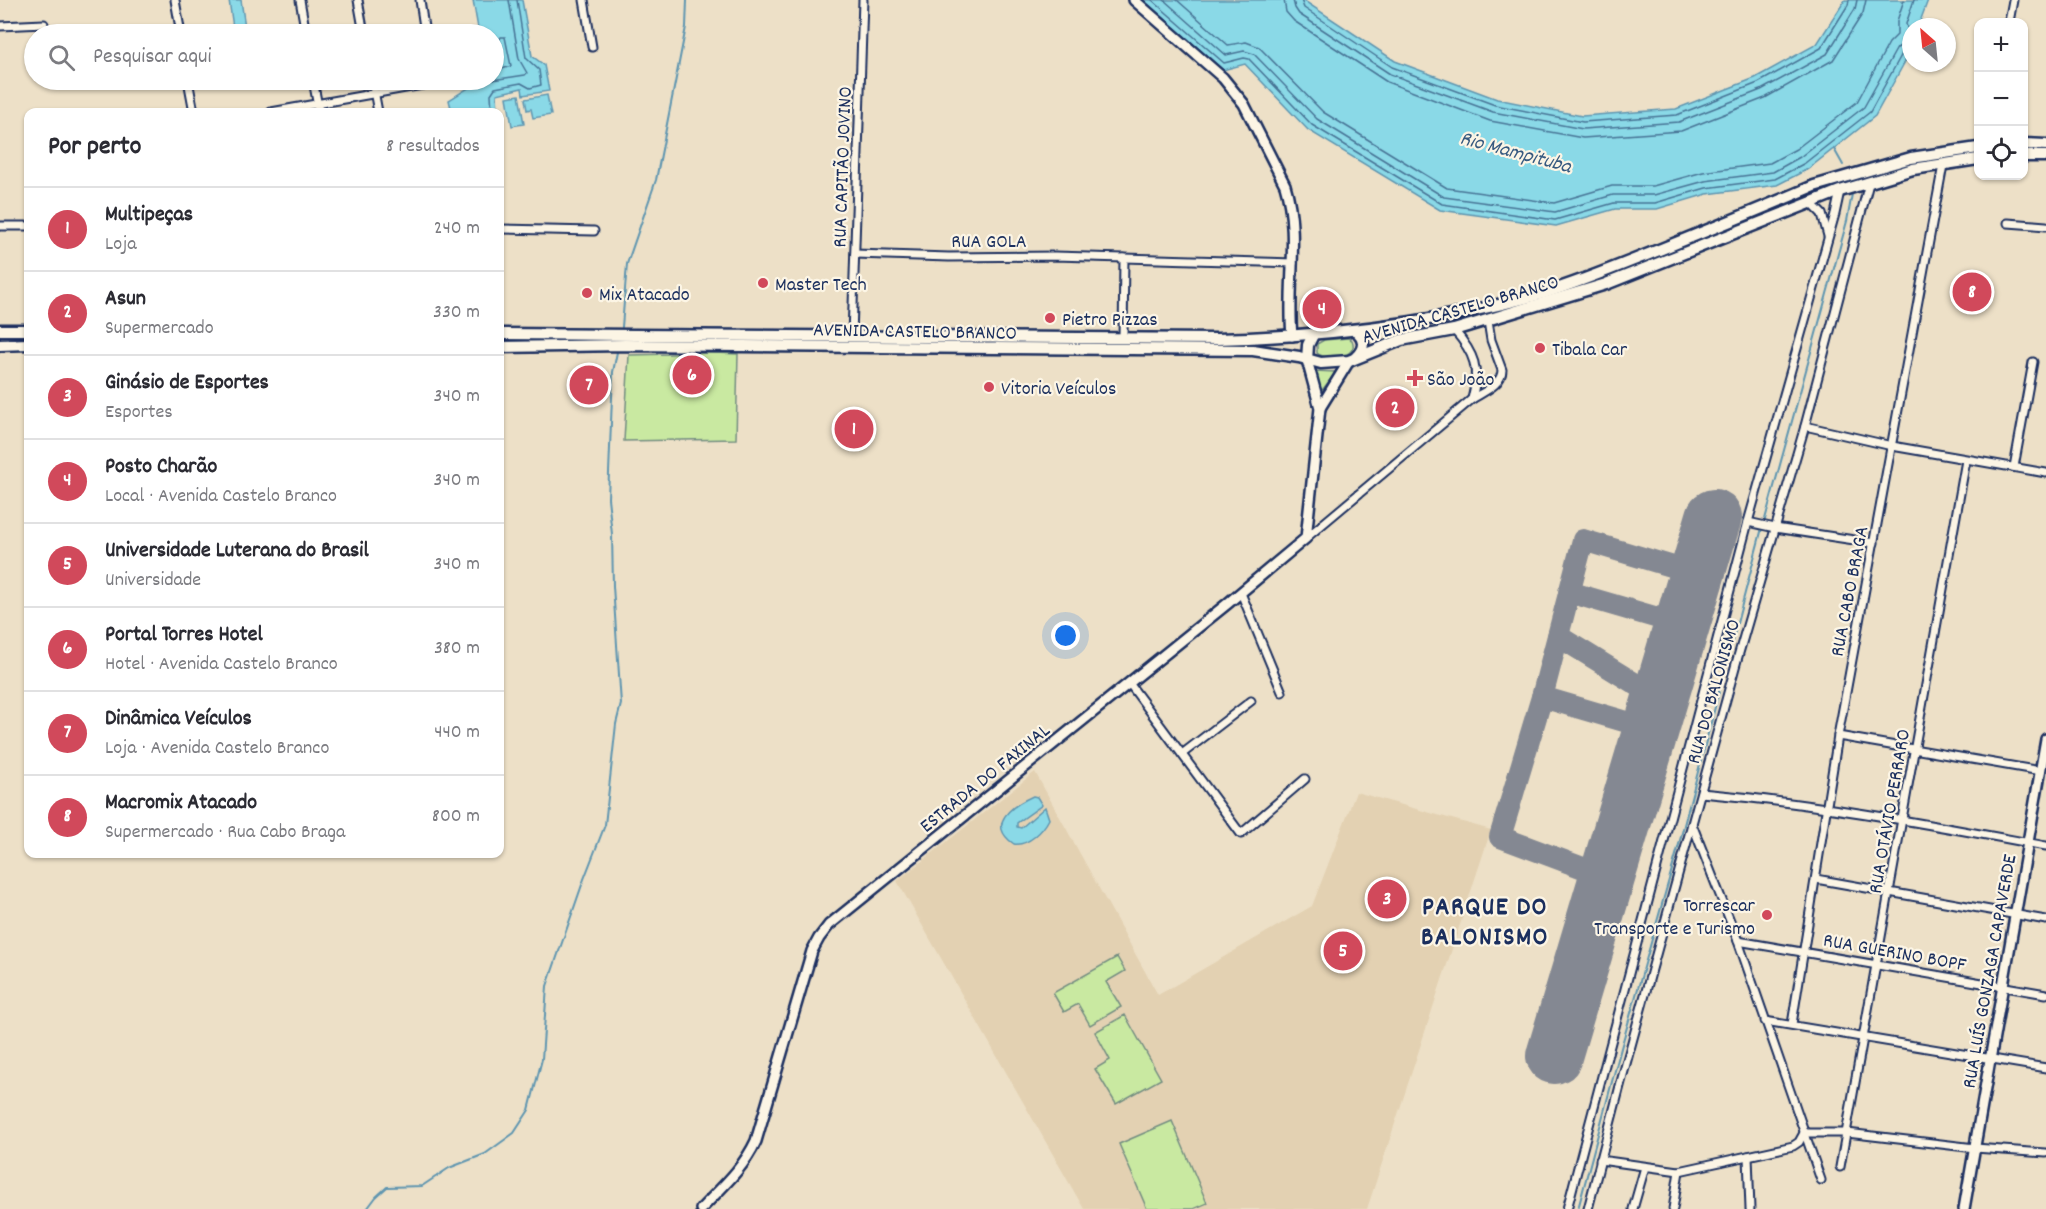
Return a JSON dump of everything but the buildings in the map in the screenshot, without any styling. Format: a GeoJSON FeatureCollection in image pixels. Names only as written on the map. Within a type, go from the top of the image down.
{"type":"FeatureCollection","features":[{"type":"Feature","properties":{"kind":"main road"},"geometry":{"type":"LineString","coordinates":[[2028,144],[2046,145]]}},
{"type":"Feature","properties":{"kind":"main road","name":"AVENIDA CASTELO BRANCO"},"geometry":{"type":"LineString","coordinates":[[504,334],[1217,339],[1313,335],[1355,330],[1447,317],[1545,292],[1605,272],[1845,175],[1911,158],[1974,149]]}},
{"type":"Feature","properties":{"kind":"main road"},"geometry":{"type":"LineString","coordinates":[[2028,156],[2046,156]]}},
{"type":"Feature","properties":{"kind":"main road","name":"AVENIDA CASTELO BRANCO"},"geometry":{"type":"LineString","coordinates":[[504,346],[1253,350],[1332,363],[1352,359],[1401,340],[1488,321],[1606,284],[1840,191],[1913,170],[1974,160]]}},
{"type":"Feature","properties":{"kind":"main road"},"geometry":{"type":"LineString","coordinates":[[0,330],[24,330]]}},
{"type":"Feature","properties":{"kind":"main road"},"geometry":{"type":"LineString","coordinates":[[1352,359],[1362,351],[1364,344],[1361,336],[1355,330]]}},
{"type":"Feature","properties":{"kind":"main road"},"geometry":{"type":"LineString","coordinates":[[1303,358],[1313,335]]}},
{"type":"Feature","properties":{"kind":"main road"},"geometry":{"type":"LineString","coordinates":[[1292,336],[1303,358]]}},
{"type":"Feature","properties":{"kind":"main road"},"geometry":{"type":"LineString","coordinates":[[0,345],[24,344]]}},
{"type":"Feature","properties":{"kind":"street"},"geometry":{"type":"LineString","coordinates":[[175,0],[179,24]]}},
{"type":"Feature","properties":{"kind":"street"},"geometry":{"type":"LineString","coordinates":[[300,0],[304,24]]}},
{"type":"Feature","properties":{"kind":"street"},"geometry":{"type":"LineString","coordinates":[[358,0],[362,24]]}},
{"type":"Feature","properties":{"kind":"street"},"geometry":{"type":"LineString","coordinates":[[420,0],[424,24]]}},
{"type":"Feature","properties":{"kind":"street"},"geometry":{"type":"LineString","coordinates":[[584,0],[592,47]]}},
{"type":"Feature","properties":{"kind":"street","name":"RUA CAPITÃO JOVINO"},"geometry":{"type":"LineString","coordinates":[[852,336],[863,0]]}},
{"type":"Feature","properties":{"kind":"street"},"geometry":{"type":"LineString","coordinates":[[1134,0],[1223,78],[1244,104],[1285,185],[1290,200],[1293,263],[1290,307],[1292,336]]}},
{"type":"Feature","properties":{"kind":"street"},"geometry":{"type":"LineString","coordinates":[[2010,18],[2013,0]]}},
{"type":"Feature","properties":{"kind":"street"},"geometry":{"type":"LineString","coordinates":[[0,26],[24,25]]}},
{"type":"Feature","properties":{"kind":"street"},"geometry":{"type":"LineString","coordinates":[[190,90],[193,108]]}},
{"type":"Feature","properties":{"kind":"street"},"geometry":{"type":"LineString","coordinates":[[315,90],[318,108]]}},
{"type":"Feature","properties":{"kind":"street"},"geometry":{"type":"LineString","coordinates":[[373,90],[377,108]]}},
{"type":"Feature","properties":{"kind":"street"},"geometry":{"type":"LineString","coordinates":[[322,108],[396,90]]}},
{"type":"Feature","properties":{"kind":"street","name":"RUA CABO BRAGA"},"geometry":{"type":"LineString","coordinates":[[1792,1024],[1838,736],[1943,165]]}},
{"type":"Feature","properties":{"kind":"street","name":"RUA DO BALONISMO"},"geometry":{"type":"LineString","coordinates":[[1588,1209],[1773,528],[1805,426],[1869,183]]}},
{"type":"Feature","properties":{"kind":"street","name":"RUA DO BALONISMO"},"geometry":{"type":"LineString","coordinates":[[1567,1209],[1840,191]]}},
{"type":"Feature","properties":{"kind":"street"},"geometry":{"type":"LineString","coordinates":[[1810,202],[1822,214],[1828,237]]}},
{"type":"Feature","properties":{"kind":"street"},"geometry":{"type":"LineString","coordinates":[[2008,223],[2046,226]]}},
{"type":"Feature","properties":{"kind":"street"},"geometry":{"type":"LineString","coordinates":[[0,226],[24,226]]}},
{"type":"Feature","properties":{"kind":"street"},"geometry":{"type":"LineString","coordinates":[[504,229],[594,231]]}},
{"type":"Feature","properties":{"kind":"street","name":"RUA GOLA"},"geometry":{"type":"LineString","coordinates":[[855,254],[1293,263]]}},
{"type":"Feature","properties":{"kind":"street"},"geometry":{"type":"LineString","coordinates":[[1124,258],[1124,338]]}},
{"type":"Feature","properties":{"kind":"street"},"geometry":{"type":"LineString","coordinates":[[1306,538],[1472,399],[1497,383],[1502,374],[1491,340],[1488,321]]}},
{"type":"Feature","properties":{"kind":"street"},"geometry":{"type":"LineString","coordinates":[[1454,330],[1468,349],[1476,369],[1472,399]]}},
{"type":"Feature","properties":{"kind":"street"},"geometry":{"type":"LineString","coordinates":[[1303,358],[1320,408],[1306,538]]}},
{"type":"Feature","properties":{"kind":"street"},"geometry":{"type":"LineString","coordinates":[[1320,408],[1352,359]]}},
{"type":"Feature","properties":{"kind":"street"},"geometry":{"type":"LineString","coordinates":[[2014,467],[2033,362]]}},
{"type":"Feature","properties":{"kind":"street"},"geometry":{"type":"LineString","coordinates":[[1805,426],[1892,447],[2046,473]]}},
{"type":"Feature","properties":{"kind":"street","name":"RUA OTÁVIO PERRARO"},"geometry":{"type":"LineString","coordinates":[[1840,1167],[1966,460]]}},
{"type":"Feature","properties":{"kind":"street"},"geometry":{"type":"LineString","coordinates":[[1752,522],[1773,528],[1874,543]]}},
{"type":"Feature","properties":{"kind":"street","name":"ESTRADA DO FAXINAL"},"geometry":{"type":"LineString","coordinates":[[700,1209],[742,1167],[750,1155],[812,951],[824,932],[886,878],[1241,593],[1306,538]]}},
{"type":"Feature","properties":{"kind":"street"},"geometry":{"type":"LineString","coordinates":[[1241,593],[1282,692]]}},
{"type":"Feature","properties":{"kind":"street"},"geometry":{"type":"LineString","coordinates":[[1129,683],[1241,834],[1305,779]]}},
{"type":"Feature","properties":{"kind":"street"},"geometry":{"type":"LineString","coordinates":[[1182,754],[1251,701]]}},
{"type":"Feature","properties":{"kind":"street"},"geometry":{"type":"LineString","coordinates":[[1838,736],[2043,771]]}},
{"type":"Feature","properties":{"kind":"street","name":"RUA LUÍS GONZAGA CAPAVERDE"},"geometry":{"type":"LineString","coordinates":[[1964,1209],[2028,843],[2043,771],[2046,739]]}},
{"type":"Feature","properties":{"kind":"street"},"geometry":{"type":"LineString","coordinates":[[1701,793],[1827,807],[2046,846]]}},
{"type":"Feature","properties":{"kind":"street"},"geometry":{"type":"LineString","coordinates":[[1692,824],[1738,941],[1821,1180]]}},
{"type":"Feature","properties":{"kind":"street"},"geometry":{"type":"LineString","coordinates":[[1816,879],[2046,920]]}},
{"type":"Feature","properties":{"kind":"street","name":"RUA GUERINO BOPF"},"geometry":{"type":"LineString","coordinates":[[1738,941],[2046,994]]}},
{"type":"Feature","properties":{"kind":"street"},"geometry":{"type":"LineString","coordinates":[[1765,1021],[2046,1068]]}},
{"type":"Feature","properties":{"kind":"street"},"geometry":{"type":"LineString","coordinates":[[1600,1160],[1679,1171],[1793,1146],[1799,1142],[1804,1133]]}},
{"type":"Feature","properties":{"kind":"street"},"geometry":{"type":"LineString","coordinates":[[1804,1133],[1847,1133],[1975,1148],[2046,1153]]}},
{"type":"Feature","properties":{"kind":"street"},"geometry":{"type":"LineString","coordinates":[[1748,1156],[1750,1209]]}},
{"type":"Feature","properties":{"kind":"street"},"geometry":{"type":"LineString","coordinates":[[1633,1209],[1645,1167]]}},
{"type":"Feature","properties":{"kind":"street"},"geometry":{"type":"LineString","coordinates":[[1672,1209],[1679,1171]]}},
{"type":"Feature","properties":{"kind":"shaded area"},"geometry":{"type":"Polygon","coordinates":[[[1035,772],[1158,995],[1312,906],[1356,792],[1491,830],[1367,1209],[1084,1209],[897,881],[1035,772]]]}},
{"type":"Feature","properties":{"kind":"green space"},"geometry":{"type":"Polygon","coordinates":[[[1348,338],[1352,340],[1353,346],[1347,354],[1327,357],[1317,353],[1317,344],[1324,340],[1348,338]]]}},
{"type":"Feature","properties":{"kind":"green space"},"geometry":{"type":"Polygon","coordinates":[[[738,354],[736,439],[624,441],[629,355],[738,354]]]}},
{"type":"Feature","properties":{"kind":"green space"},"geometry":{"type":"Polygon","coordinates":[[[1314,371],[1336,372],[1320,393],[1314,371]]]}},
{"type":"Feature","properties":{"kind":"green space"},"geometry":{"type":"Polygon","coordinates":[[[1117,957],[1125,971],[1106,982],[1121,1007],[1090,1025],[1078,1004],[1064,1012],[1053,993],[1117,957]]]}},
{"type":"Feature","properties":{"kind":"green space"},"geometry":{"type":"Polygon","coordinates":[[[1125,1015],[1161,1079],[1116,1104],[1095,1069],[1110,1060],[1095,1032],[1125,1015]]]}},
{"type":"Feature","properties":{"kind":"green space"},"geometry":{"type":"Polygon","coordinates":[[[1172,1121],[1207,1203],[1193,1209],[1147,1209],[1119,1144],[1172,1121]]]}},
{"type":"Feature","properties":{"kind":"water"},"geometry":{"type":"Polygon","coordinates":[[[229,0],[241,0],[245,24],[233,24],[229,0]]]}},
{"type":"Feature","properties":{"kind":"water"},"geometry":{"type":"Polygon","coordinates":[[[473,0],[522,0],[532,56],[544,65],[549,91],[523,95],[522,88],[497,94],[498,108],[451,108],[449,100],[465,90],[504,90],[504,24],[477,24],[473,0]]]}},
{"type":"Feature","properties":{"kind":"water","name":"Rio Mampituba"},"geometry":{"type":"Polygon","coordinates":[[[1143,0],[1303,0],[1395,61],[1497,99],[1582,116],[1676,109],[1755,78],[1817,44],[1845,0],[1928,0],[1921,18],[1902,18],[1902,67],[1875,116],[1808,169],[1777,185],[1707,194],[1657,209],[1615,209],[1556,226],[1440,210],[1308,130],[1245,64],[1223,70],[1143,0]]]}},
{"type":"Feature","properties":{"kind":"water"},"geometry":{"type":"Polygon","coordinates":[[[519,95],[524,124],[512,126],[507,97],[519,95]]]}},
{"type":"Feature","properties":{"kind":"water"},"geometry":{"type":"Polygon","coordinates":[[[547,95],[551,115],[533,118],[531,109],[527,110],[525,99],[547,95]]]}},
{"type":"Feature","properties":{"kind":"water"},"geometry":{"type":"Polygon","coordinates":[[[1033,796],[1037,797],[1042,805],[1017,823],[1017,827],[1021,828],[1045,807],[1049,819],[1034,837],[1025,843],[1014,844],[1006,837],[1002,829],[1002,822],[1018,804],[1033,796]]]}},
{"type":"Feature","properties":{"kind":"waterway"},"geometry":{"type":"LineString","coordinates":[[622,327],[627,264],[656,180],[686,27],[687,0]]}},
{"type":"Feature","properties":{"kind":"waterway"},"geometry":{"type":"LineString","coordinates":[[1834,149],[1843,165]]}},
{"type":"Feature","properties":{"kind":"waterway"},"geometry":{"type":"LineString","coordinates":[[1764,523],[1847,221],[1852,194]]}},
{"type":"Feature","properties":{"kind":"waterway"},"geometry":{"type":"LineString","coordinates":[[367,1209],[387,1187],[422,1186],[449,1168],[485,1154],[514,1133],[529,1110],[542,1059],[547,986],[605,825],[616,724],[621,704],[608,498],[613,372],[617,352]]}},
{"type":"Feature","properties":{"kind":"waterway"},"geometry":{"type":"LineString","coordinates":[[1578,1209],[1678,848],[1762,528]]}},
{"type":"Feature","properties":{"kind":"taxiway"},"geometry":{"type":"LineString","coordinates":[[1607,877],[1500,837],[1542,697],[1583,540],[1697,574]]}},
{"type":"Feature","properties":{"kind":"taxiway"},"geometry":{"type":"LineString","coordinates":[[1569,592],[1682,625]]}},
{"type":"Feature","properties":{"kind":"taxiway"},"geometry":{"type":"LineString","coordinates":[[1558,636],[1660,699]]}},
{"type":"Feature","properties":{"kind":"taxiway"},"geometry":{"type":"LineString","coordinates":[[1542,697],[1651,729]]}},
{"type":"Feature","properties":{"kind":"runway"},"geometry":{"type":"LineString","coordinates":[[1554,1056],[1714,517]]}},
{"type":"Feature","properties":{"kind":"place","name":"Master Tech"},"geometry":{"type":"Point","coordinates":[763,283]}},
{"type":"Feature","properties":{"kind":"place","name":"Macromix Atacado"},"geometry":{"type":"Point","coordinates":[1972,292]}},
{"type":"Feature","properties":{"kind":"place","name":"Mix Atacado"},"geometry":{"type":"Point","coordinates":[587,293]}},
{"type":"Feature","properties":{"kind":"place","name":"Posto Charão"},"geometry":{"type":"Point","coordinates":[1322,309]}},
{"type":"Feature","properties":{"kind":"place","name":"Pietro Pizzas"},"geometry":{"type":"Point","coordinates":[1050,318]}},
{"type":"Feature","properties":{"kind":"place","name":"Tibala Car"},"geometry":{"type":"Point","coordinates":[1540,348]}},
{"type":"Feature","properties":{"kind":"place","name":"Portal Torres Hotel"},"geometry":{"type":"Point","coordinates":[692,375]}},
{"type":"Feature","properties":{"kind":"place","name":"São João"},"geometry":{"type":"Point","coordinates":[1415,378]}},
{"type":"Feature","properties":{"kind":"place","name":"Dinâmica Veículos"},"geometry":{"type":"Point","coordinates":[589,385]}},
{"type":"Feature","properties":{"kind":"place","name":"Vitoria Veículos"},"geometry":{"type":"Point","coordinates":[989,387]}},
{"type":"Feature","properties":{"kind":"place","name":"Asun"},"geometry":{"type":"Point","coordinates":[1395,408]}},
{"type":"Feature","properties":{"kind":"place","name":"Multipeças"},"geometry":{"type":"Point","coordinates":[854,429]}},
{"type":"Feature","properties":{"kind":"place","name":"Ginásio de Esportes"},"geometry":{"type":"Point","coordinates":[1387,899]}},
{"type":"Feature","properties":{"kind":"place","name":"Torrescar Transporte e Turismo"},"geometry":{"type":"Point","coordinates":[1767,915]}},
{"type":"Feature","properties":{"kind":"place","name":"Universidade Luterana do Brasil"},"geometry":{"type":"Point","coordinates":[1343,951]}},
{"type":"Feature","properties":{"kind":"district","name":"PARQUE DO BALONISMO"},"geometry":{"type":"Point","coordinates":[1485,920]}}]}
